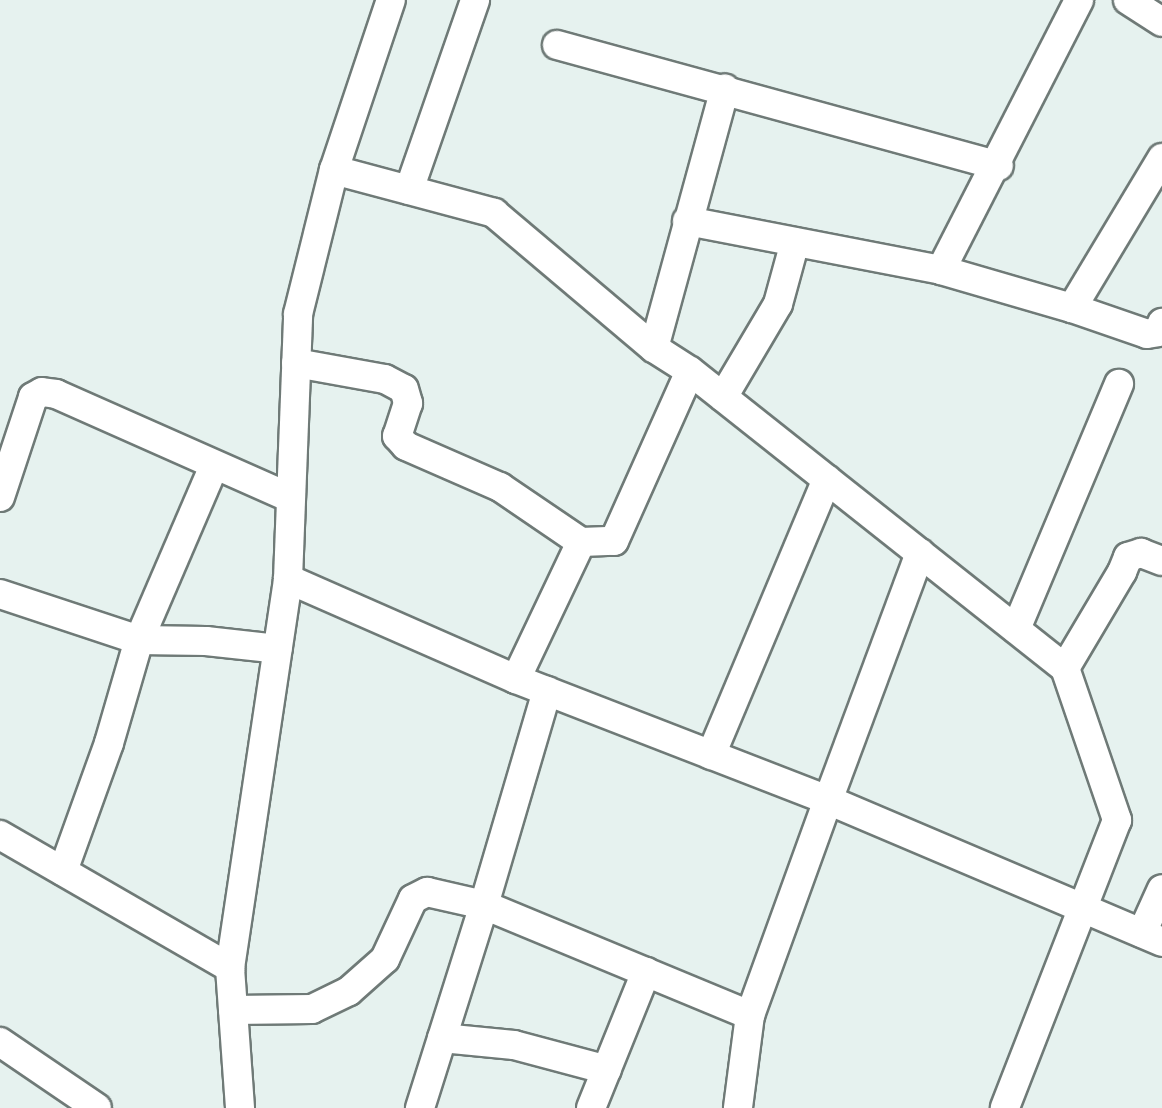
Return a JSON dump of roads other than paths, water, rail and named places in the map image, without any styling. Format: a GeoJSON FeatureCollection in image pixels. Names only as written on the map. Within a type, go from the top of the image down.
{"type":"FeatureCollection","features":[{"type":"Feature","properties":{"kind":"street"},"geometry":{"type":"LineString","coordinates":[[240,1108],[230,968],[288,579],[298,314],[334,170],[391,0]]}},
{"type":"Feature","properties":{"kind":"street"},"geometry":{"type":"LineString","coordinates":[[409,190],[475,0]]}},
{"type":"Feature","properties":{"kind":"street"},"geometry":{"type":"LineString","coordinates":[[941,270],[1079,0]]}},
{"type":"Feature","properties":{"kind":"street"},"geometry":{"type":"LineString","coordinates":[[1128,0],[1162,22]]}},
{"type":"Feature","properties":{"kind":"street"},"geometry":{"type":"LineString","coordinates":[[557,45],[997,165]]}},
{"type":"Feature","properties":{"kind":"street"},"geometry":{"type":"LineString","coordinates":[[654,348],[725,89]]}},
{"type":"Feature","properties":{"kind":"street"},"geometry":{"type":"LineString","coordinates":[[1072,308],[1162,158]]}},
{"type":"Feature","properties":{"kind":"street"},"geometry":{"type":"LineString","coordinates":[[334,170],[494,213],[654,348],[690,371],[1065,668],[1116,820],[1084,909],[1005,1108]]}},
{"type":"Feature","properties":{"kind":"street"},"geometry":{"type":"LineString","coordinates":[[687,222],[941,270],[1072,308],[1147,334],[1158,332],[1162,323]]}},
{"type":"Feature","properties":{"kind":"street"},"geometry":{"type":"LineString","coordinates":[[723,397],[778,304],[795,242]]}},
{"type":"Feature","properties":{"kind":"street"},"geometry":{"type":"LineString","coordinates":[[296,363],[385,379],[404,389],[408,403],[397,436],[406,446],[500,487],[581,542],[614,541],[690,371]]}},
{"type":"Feature","properties":{"kind":"street"},"geometry":{"type":"LineString","coordinates":[[1016,629],[1119,384]]}},
{"type":"Feature","properties":{"kind":"street"},"geometry":{"type":"LineString","coordinates":[[0,497],[33,397],[42,392],[56,394],[291,498]]}},
{"type":"Feature","properties":{"kind":"street"},"geometry":{"type":"LineString","coordinates":[[63,872],[110,743],[139,640],[214,466]]}},
{"type":"Feature","properties":{"kind":"street"},"geometry":{"type":"LineString","coordinates":[[711,755],[827,479]]}},
{"type":"Feature","properties":{"kind":"street"},"geometry":{"type":"LineString","coordinates":[[516,679],[581,542]]}},
{"type":"Feature","properties":{"kind":"street"},"geometry":{"type":"LineString","coordinates":[[738,1108],[750,1015],[920,553]]}},
{"type":"Feature","properties":{"kind":"street"},"geometry":{"type":"LineString","coordinates":[[1065,668],[1122,572],[1128,557],[1142,553],[1162,561]]}},
{"type":"Feature","properties":{"kind":"street"},"geometry":{"type":"LineString","coordinates":[[288,579],[516,679],[828,800],[1152,938],[1162,889]]}},
{"type":"Feature","properties":{"kind":"street"},"geometry":{"type":"LineString","coordinates":[[0,594],[139,640],[206,641],[278,649]]}},
{"type":"Feature","properties":{"kind":"street"},"geometry":{"type":"LineString","coordinates":[[420,1108],[547,691]]}},
{"type":"Feature","properties":{"kind":"street"},"geometry":{"type":"LineString","coordinates":[[0,835],[230,968]]}},
{"type":"Feature","properties":{"kind":"street"},"geometry":{"type":"LineString","coordinates":[[233,1010],[312,1009],[349,991],[385,959],[413,899],[427,892],[484,905],[750,1015]]}},
{"type":"Feature","properties":{"kind":"street"},"geometry":{"type":"LineString","coordinates":[[591,1108],[646,972]]}},
{"type":"Feature","properties":{"kind":"street"},"geometry":{"type":"LineString","coordinates":[[442,1038],[514,1045],[607,1070]]}},
{"type":"Feature","properties":{"kind":"street"},"geometry":{"type":"LineString","coordinates":[[0,1042],[97,1108]]}}]}
